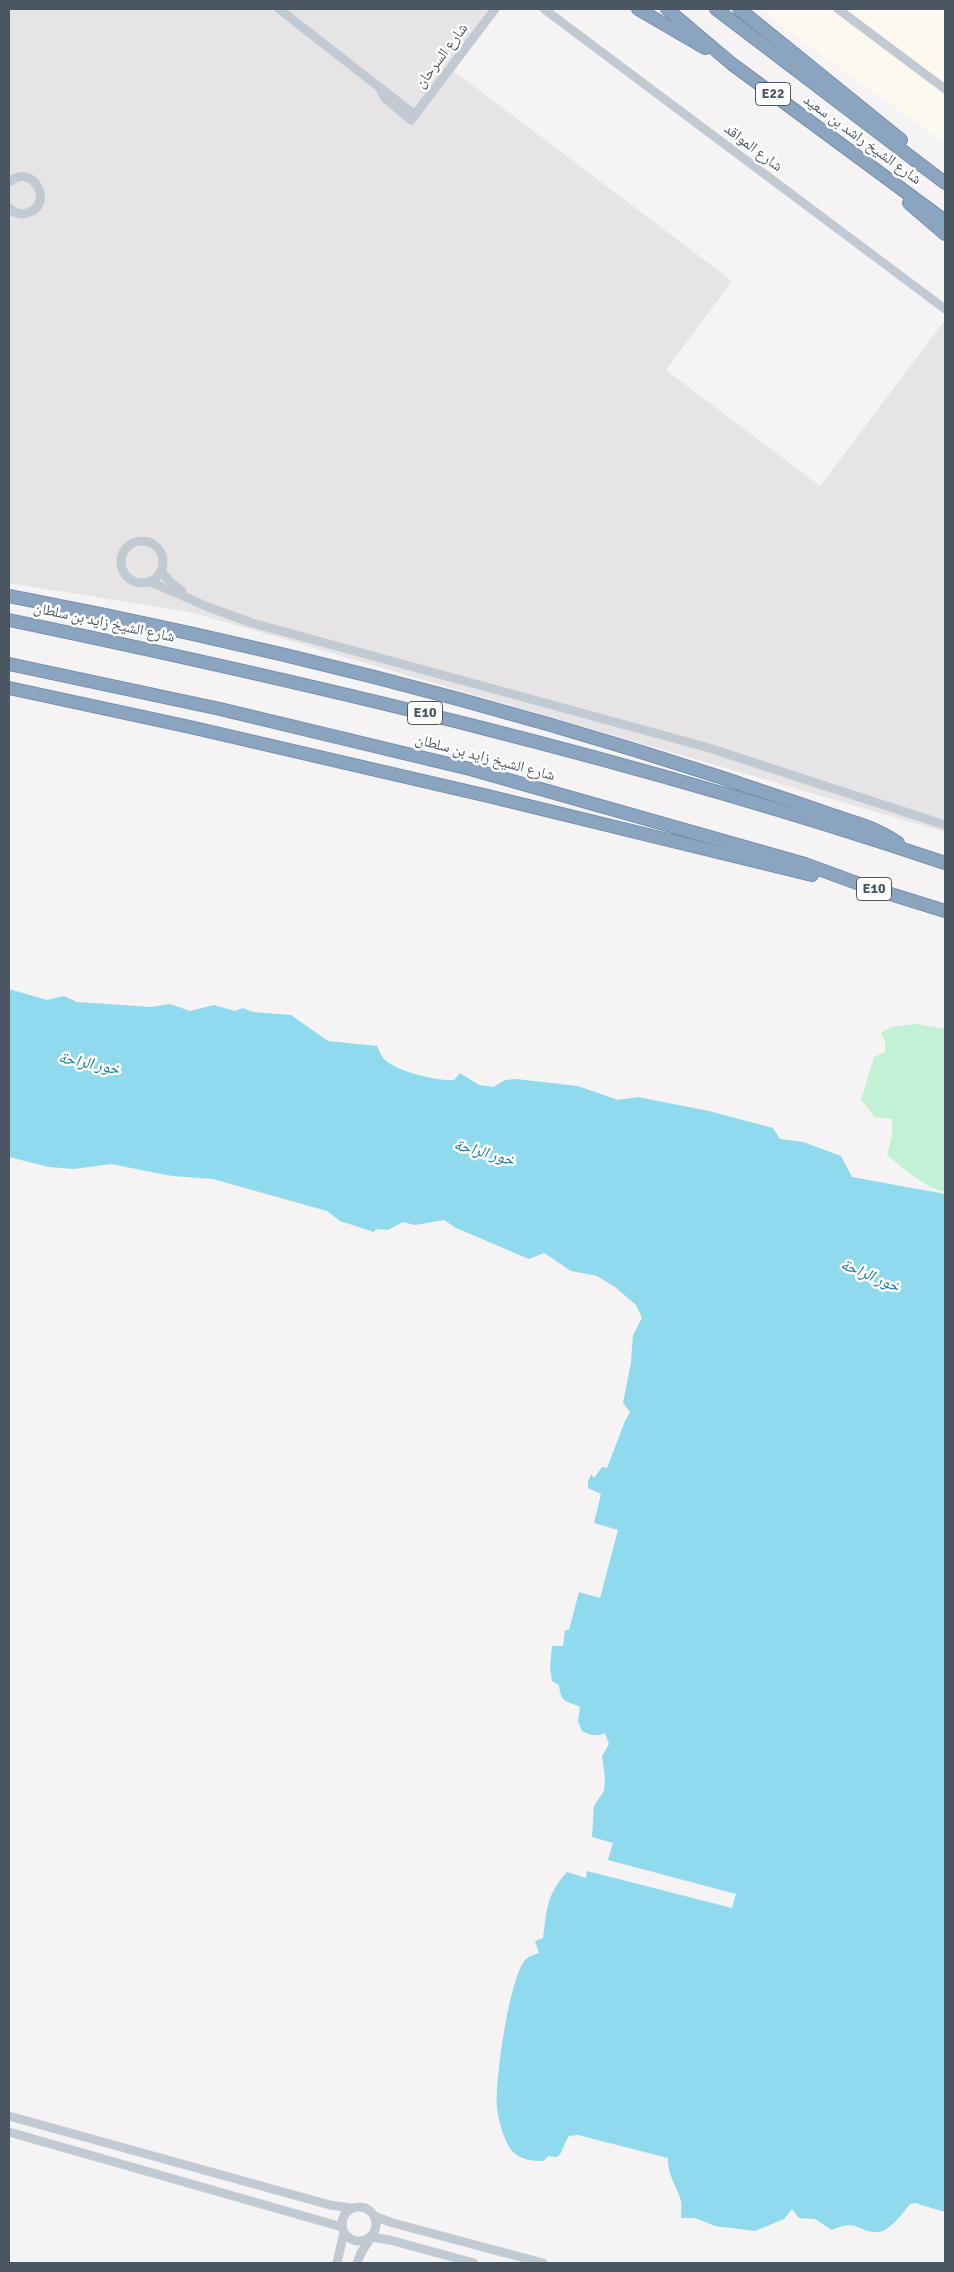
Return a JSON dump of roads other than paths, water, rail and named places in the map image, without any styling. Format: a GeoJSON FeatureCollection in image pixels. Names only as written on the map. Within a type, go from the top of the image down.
{"type":"FeatureCollection","features":[{"type":"Feature","properties":{"kind":"highway"},"geometry":{"type":"LineString","coordinates":[[638,9],[732,64]]}},
{"type":"Feature","properties":{"kind":"highway","name":"شارع الشيخ راشد بن سعيد"},"geometry":{"type":"LineString","coordinates":[[667,9],[732,64],[945,221]]}},
{"type":"Feature","properties":{"kind":"highway","name":"شارع الشيخ راشد بن سعيد"},"geometry":{"type":"LineString","coordinates":[[716,9],[945,183]]}},
{"type":"Feature","properties":{"kind":"highway"},"geometry":{"type":"LineString","coordinates":[[739,9],[893,132],[930,171]]}},
{"type":"Feature","properties":{"kind":"highway"},"geometry":{"type":"LineString","coordinates":[[882,174],[910,204],[945,234]]}},
{"type":"Feature","properties":{"kind":"highway"},"geometry":{"type":"LineString","coordinates":[[9,596],[205,636],[301,658],[382,678],[569,730],[861,824],[895,840],[910,852]]}},
{"type":"Feature","properties":{"kind":"highway","name":"شارع الشيخ زايد بن سلطان"},"geometry":{"type":"LineString","coordinates":[[9,620],[386,703],[642,771],[945,863]]}},
{"type":"Feature","properties":{"kind":"highway","name":"شارع الشيخ زايد بن سلطان"},"geometry":{"type":"LineString","coordinates":[[9,664],[220,709],[470,769],[805,864],[865,886],[945,911]]}},
{"type":"Feature","properties":{"kind":"highway"},"geometry":{"type":"LineString","coordinates":[[9,688],[190,727],[865,886]]}},
{"type":"Feature","properties":{"kind":"street","name":"شارع السرحان"},"geometry":{"type":"LineString","coordinates":[[279,9],[380,89],[385,98],[413,118],[495,9]]}},
{"type":"Feature","properties":{"kind":"street","name":"شارع المواقد"},"geometry":{"type":"LineString","coordinates":[[544,9],[945,309]]}},
{"type":"Feature","properties":{"kind":"street"},"geometry":{"type":"LineString","coordinates":[[838,9],[945,89]]}},
{"type":"Feature","properties":{"kind":"street"},"geometry":{"type":"LineString","coordinates":[[9,182],[17,177],[28,178],[37,184],[41,195],[36,207],[31,211],[18,214],[9,209]]}},
{"type":"Feature","properties":{"kind":"street"},"geometry":{"type":"LineString","coordinates":[[141,541],[154,544],[163,556],[162,571],[151,582],[139,584],[125,575],[121,559],[126,548],[131,544],[141,541]]}},
{"type":"Feature","properties":{"kind":"street"},"geometry":{"type":"LineString","coordinates":[[162,571],[171,582],[192,600]]}},
{"type":"Feature","properties":{"kind":"street"},"geometry":{"type":"LineString","coordinates":[[151,582],[252,623],[706,747],[945,825]]}},
{"type":"Feature","properties":{"kind":"street"},"geometry":{"type":"LineString","coordinates":[[9,2116],[321,2202],[352,2208],[364,2208],[374,2216],[393,2223],[543,2263]]}},
{"type":"Feature","properties":{"kind":"street"},"geometry":{"type":"LineString","coordinates":[[9,2132],[343,2230],[354,2240],[360,2241],[371,2237],[390,2240],[474,2263]]}},
{"type":"Feature","properties":{"kind":"street"},"geometry":{"type":"LineString","coordinates":[[337,2263],[344,2215],[352,2208]]}},
{"type":"Feature","properties":{"kind":"street"},"geometry":{"type":"LineString","coordinates":[[358,2263],[360,2252],[376,2227],[374,2216]]}},
{"type":"Feature","properties":{"kind":"water","name":"خور الراحة"},"geometry":{"type":"Polygon","coordinates":[[[9,989],[47,1000],[64,996],[77,1002],[151,1007],[170,1004],[190,1011],[214,1005],[235,1011],[243,1008],[253,1012],[291,1015],[328,1041],[377,1046],[381,1055],[391,1064],[418,1075],[454,1080],[460,1073],[479,1085],[493,1087],[505,1080],[516,1079],[578,1086],[618,1100],[638,1097],[709,1111],[773,1128],[780,1139],[803,1142],[841,1156],[852,1177],[945,1194],[945,2212],[915,2203],[910,2204],[891,2226],[878,2232],[871,2232],[847,2225],[832,2230],[815,2219],[799,2218],[792,2209],[784,2219],[755,2231],[715,2226],[695,2218],[681,2218],[681,2201],[671,2175],[668,2158],[578,2135],[569,2136],[557,2157],[548,2156],[544,2161],[523,2158],[512,2151],[506,2142],[497,2107],[498,2076],[504,2031],[519,1971],[525,1960],[539,1953],[535,1941],[543,1938],[551,1896],[560,1880],[567,1872],[586,1878],[587,1871],[732,1908],[736,1894],[608,1860],[613,1843],[592,1837],[594,1806],[604,1791],[605,1777],[602,1756],[609,1744],[605,1733],[593,1735],[582,1731],[578,1721],[580,1707],[565,1700],[561,1695],[559,1685],[552,1681],[550,1667],[552,1646],[563,1646],[565,1630],[569,1630],[579,1592],[600,1598],[618,1530],[594,1523],[601,1494],[588,1488],[588,1482],[591,1474],[594,1478],[602,1467],[607,1468],[630,1412],[623,1403],[631,1362],[633,1335],[642,1318],[636,1305],[615,1287],[597,1276],[571,1271],[544,1253],[529,1259],[456,1228],[444,1220],[415,1225],[403,1222],[388,1230],[376,1229],[374,1232],[340,1221],[327,1211],[213,1179],[172,1176],[111,1164],[74,1169],[49,1167],[9,1157],[9,989]]]}}]}
